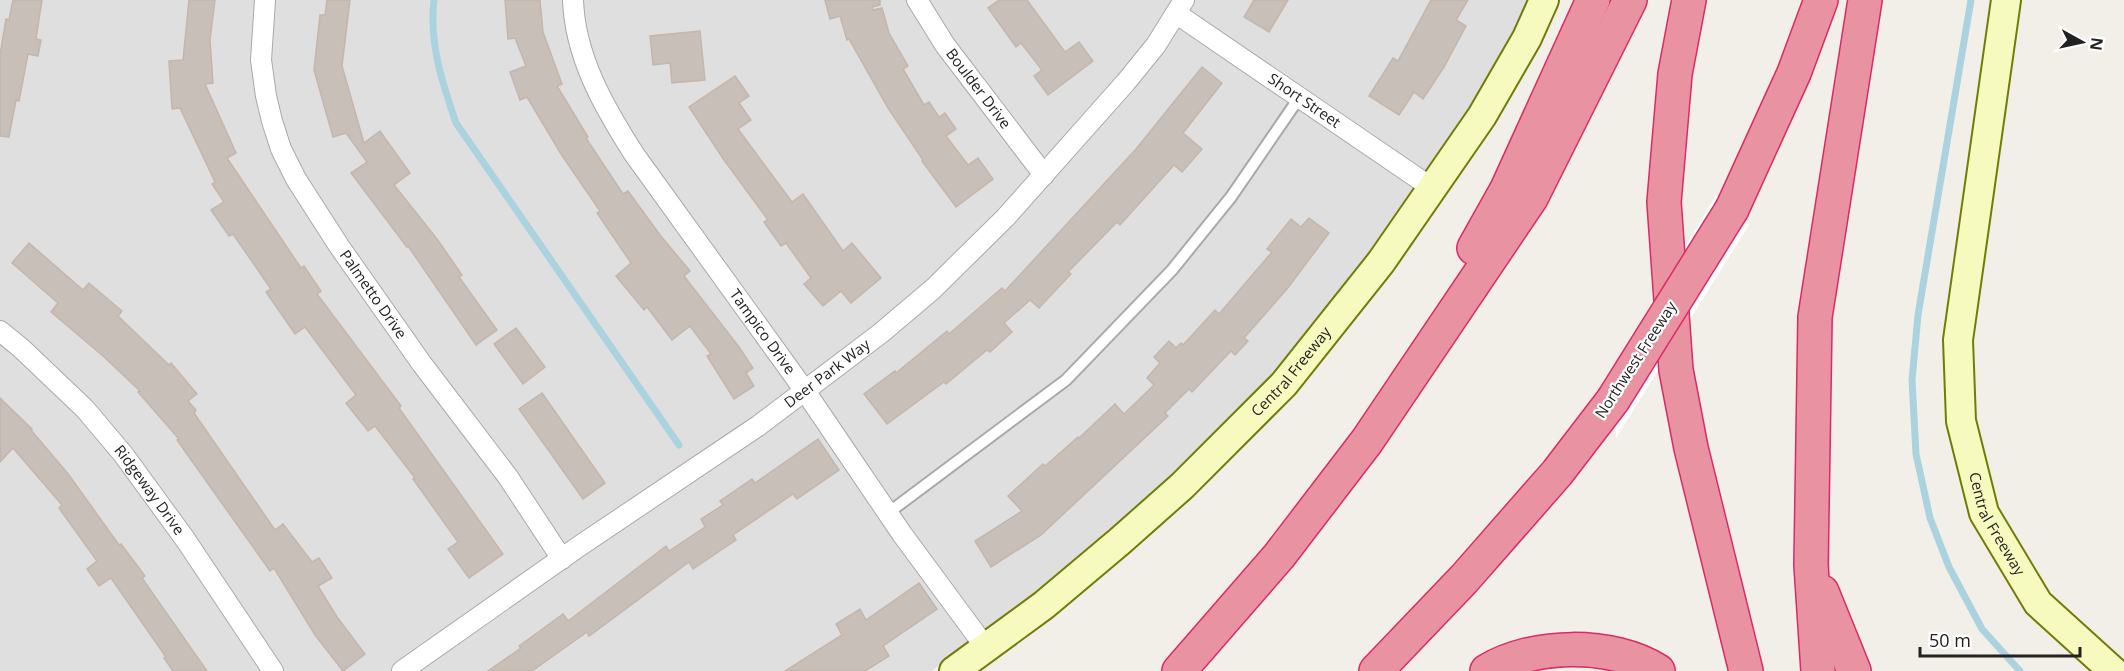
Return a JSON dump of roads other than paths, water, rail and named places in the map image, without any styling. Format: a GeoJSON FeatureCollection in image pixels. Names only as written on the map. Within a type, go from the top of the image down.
{"type":"FeatureCollection","features":[{"type":"Feature","properties":{"kind":"highway"},"geometry":{"type":"LineString","coordinates":[[1367,441],[1507,189],[1593,0]]}},
{"type":"Feature","properties":{"kind":"highway"},"geometry":{"type":"LineString","coordinates":[[1179,671],[1279,556],[1367,441],[1531,198],[1630,0]]}},
{"type":"Feature","properties":{"kind":"highway"},"geometry":{"type":"LineString","coordinates":[[1689,0],[1675,74],[1664,202],[1676,370],[1691,448],[1746,671]]}},
{"type":"Feature","properties":{"kind":"highway","name":"Northwest Freeway"},"geometry":{"type":"LineString","coordinates":[[1376,671],[1480,561],[1557,473],[1612,400],[1732,209],[1794,73],[1821,0]]}},
{"type":"Feature","properties":{"kind":"highway"},"geometry":{"type":"LineString","coordinates":[[1818,671],[1811,565],[1815,317],[1865,0]]}},
{"type":"Feature","properties":{"kind":"highway"},"geometry":{"type":"LineString","coordinates":[[1811,565],[1854,671]]}},
{"type":"Feature","properties":{"kind":"highway"},"geometry":{"type":"LineString","coordinates":[[1487,671],[1500,663],[1538,652],[1577,649],[1616,654],[1658,671]]}},
{"type":"Feature","properties":{"kind":"main road","name":"Central Freeway"},"geometry":{"type":"LineString","coordinates":[[954,671],[1044,605],[1146,518],[1182,486],[1284,384],[1381,262],[1482,116],[1527,38],[1544,0]]}},
{"type":"Feature","properties":{"kind":"main road","name":"Central Freeway"},"geometry":{"type":"LineString","coordinates":[[2006,0],[1958,340],[1961,421],[1984,513],[2038,603],[2113,671]]}},
{"type":"Feature","properties":{"kind":"street","name":"Palmetto Drive"},"geometry":{"type":"LineString","coordinates":[[265,0],[261,60],[267,96],[281,148],[296,179],[339,246],[422,364],[508,477],[562,559]]}},
{"type":"Feature","properties":{"kind":"street","name":"Tampico Drive"},"geometry":{"type":"LineString","coordinates":[[573,0],[582,51],[610,116],[641,163],[805,391],[888,513],[986,648]]}},
{"type":"Feature","properties":{"kind":"street","name":"Boulder Drive"},"geometry":{"type":"LineString","coordinates":[[917,0],[945,45],[1044,176]]}},
{"type":"Feature","properties":{"kind":"street","name":"Deer Park Way"},"geometry":{"type":"LineString","coordinates":[[402,671],[562,559],[710,460],[805,391],[933,289],[973,251],[1044,176],[1156,45],[1180,7]]}},
{"type":"Feature","properties":{"kind":"street","name":"Short Street"},"geometry":{"type":"LineString","coordinates":[[1180,7],[1299,98],[1432,188]]}},
{"type":"Feature","properties":{"kind":"street","name":"Ridgeway Drive"},"geometry":{"type":"LineString","coordinates":[[0,331],[85,409],[123,454],[185,539],[273,671]]}},
{"type":"Feature","properties":{"kind":"lane"},"geometry":{"type":"LineString","coordinates":[[888,513],[1066,380],[1172,270],[1231,198],[1299,98]]}},
{"type":"Feature","properties":{"kind":"waterway"},"geometry":{"type":"LineString","coordinates":[[434,0],[435,47],[456,123],[679,445]]}},
{"type":"Feature","properties":{"kind":"waterway"},"geometry":{"type":"LineString","coordinates":[[1971,0],[1918,315],[1912,380],[1916,454],[1930,518],[1949,567],[1982,629],[2020,671]]}}]}
